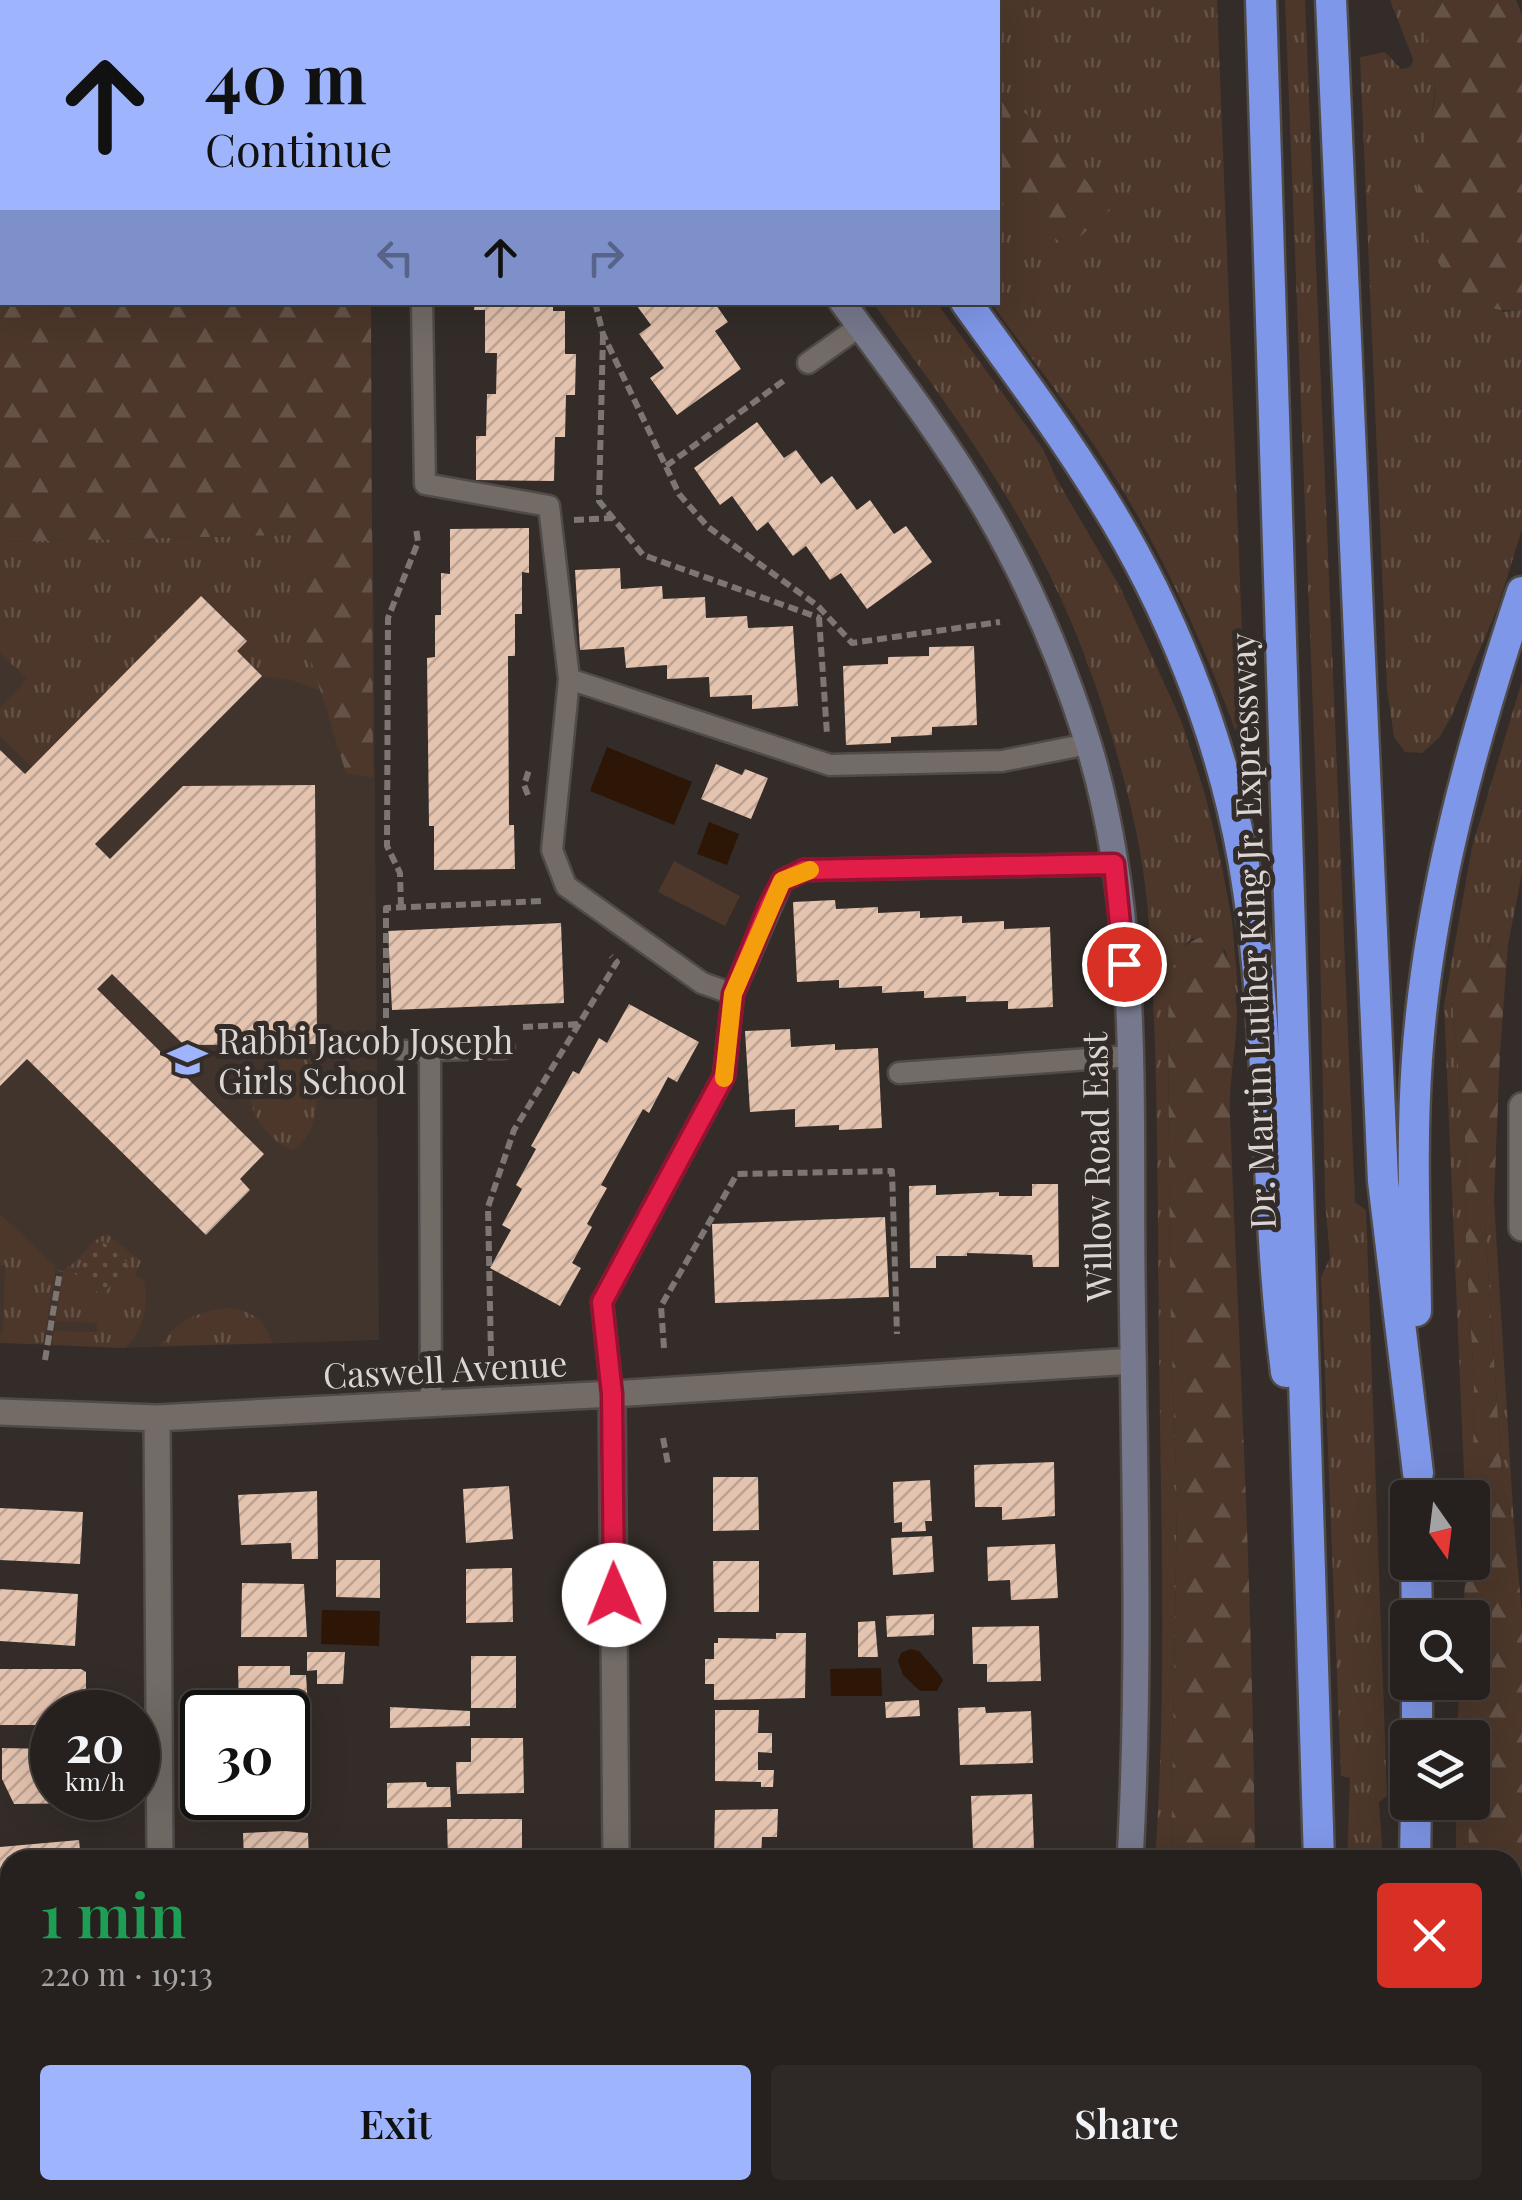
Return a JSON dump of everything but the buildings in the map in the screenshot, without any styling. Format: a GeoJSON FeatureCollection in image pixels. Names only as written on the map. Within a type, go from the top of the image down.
{"type":"FeatureCollection","features":[{"type":"Feature","properties":{"kind":"highway","name":"Dr. Martin Luther King Jr. Expressway"},"geometry":{"type":"LineString","coordinates":[[1260,0],[1318,1850]]}},
{"type":"Feature","properties":{"kind":"highway"},"geometry":{"type":"LineString","coordinates":[[1331,0],[1383,1182],[1417,1480]]}},
{"type":"Feature","properties":{"kind":"highway"},"geometry":{"type":"LineString","coordinates":[[968,305],[1066,443],[1133,552],[1198,699],[1233,812],[1257,969],[1275,1286],[1309,1554]]}},
{"type":"Feature","properties":{"kind":"highway"},"geometry":{"type":"LineString","coordinates":[[1418,1480],[1414,1184],[1417,1058],[1440,886],[1498,662],[1522,592]]}},
{"type":"Feature","properties":{"kind":"highway"},"geometry":{"type":"LineString","coordinates":[[1456,824],[1522,636]]}},
{"type":"Feature","properties":{"kind":"highway"},"geometry":{"type":"LineString","coordinates":[[1415,1850],[1416,1820]]}},
{"type":"Feature","properties":{"kind":"main road","name":"Willow Road East"},"geometry":{"type":"LineString","coordinates":[[844,305],[924,416],[995,526],[1047,632],[1102,794],[1123,937],[1129,1056],[1136,1686],[1130,1850]]}},
{"type":"Feature","properties":{"kind":"street"},"geometry":{"type":"LineString","coordinates":[[1522,1106],[1522,1228]]}},
{"type":"Feature","properties":{"kind":"street","name":"Caswell Avenue"},"geometry":{"type":"LineString","coordinates":[[0,1412],[157,1418],[612,1394],[1133,1360]]}},
{"type":"Feature","properties":{"kind":"street"},"geometry":{"type":"LineString","coordinates":[[612,1394],[616,1850]]}},
{"type":"Feature","properties":{"kind":"street"},"geometry":{"type":"LineString","coordinates":[[157,1418],[160,1850]]}},
{"type":"Feature","properties":{"kind":"lane"},"geometry":{"type":"LineString","coordinates":[[422,305],[425,484],[549,506],[569,679],[552,850],[566,886],[688,974],[733,994]]}},
{"type":"Feature","properties":{"kind":"lane"},"geometry":{"type":"LineString","coordinates":[[808,363],[860,326]]}},
{"type":"Feature","properties":{"kind":"lane"},"geometry":{"type":"LineString","coordinates":[[569,679],[830,765],[1002,761],[1088,744]]}},
{"type":"Feature","properties":{"kind":"lane"},"geometry":{"type":"LineString","coordinates":[[612,1394],[602,1302],[724,1076],[733,994],[782,881],[804,870],[1114,864]]}},
{"type":"Feature","properties":{"kind":"lane"},"geometry":{"type":"LineString","coordinates":[[404,1042],[430,1050],[504,1048]]}},
{"type":"Feature","properties":{"kind":"lane"},"geometry":{"type":"LineString","coordinates":[[430,1050],[431,1403]]}},
{"type":"Feature","properties":{"kind":"lane"},"geometry":{"type":"LineString","coordinates":[[899,1073],[1129,1056]]}},
{"type":"Feature","properties":{"kind":"path"},"geometry":{"type":"LineString","coordinates":[[596,305],[603,334],[680,494],[708,527],[818,606],[852,643],[1000,622]]}},
{"type":"Feature","properties":{"kind":"path"},"geometry":{"type":"LineString","coordinates":[[603,334],[600,501],[643,556],[820,618]]}},
{"type":"Feature","properties":{"kind":"path"},"geometry":{"type":"LineString","coordinates":[[666,466],[808,363]]}},
{"type":"Feature","properties":{"kind":"path"},"geometry":{"type":"LineString","coordinates":[[402,906],[400,873],[387,846],[388,618],[418,542],[416,528]]}},
{"type":"Feature","properties":{"kind":"path"},"geometry":{"type":"LineString","coordinates":[[818,606],[830,765]]}},
{"type":"Feature","properties":{"kind":"path"},"geometry":{"type":"LineString","coordinates":[[529,798],[524,785],[530,767]]}},
{"type":"Feature","properties":{"kind":"path"},"geometry":{"type":"LineString","coordinates":[[404,1042],[386,1033],[386,908],[554,901],[543,891]]}},
{"type":"Feature","properties":{"kind":"path"},"geometry":{"type":"LineString","coordinates":[[492,1356],[488,1207],[514,1130],[617,962],[604,950]]}},
{"type":"Feature","properties":{"kind":"path"},"geometry":{"type":"LineString","coordinates":[[522,1027],[580,1024]]}},
{"type":"Feature","properties":{"kind":"path"},"geometry":{"type":"LineString","coordinates":[[664,1348],[661,1306],[736,1174],[892,1171],[897,1334]]}},
{"type":"Feature","properties":{"kind":"path"},"geometry":{"type":"LineString","coordinates":[[45,1360],[60,1271]]}},
{"type":"Feature","properties":{"kind":"path"},"geometry":{"type":"LineString","coordinates":[[662,1438],[668,1464]]}},
{"type":"Feature","properties":{"kind":"shaded area","name":"Rabbi Jacob Joseph Girls School"},"geometry":{"type":"Polygon","coordinates":[[[373,533],[379,1340],[125,1348],[0,1343],[0,542],[373,533]]]}},
{"type":"Feature","properties":{"kind":"shaded area"},"geometry":{"type":"Polygon","coordinates":[[[607,747],[692,782],[674,825],[590,791],[607,747]]]}},
{"type":"Feature","properties":{"kind":"shaded area"},"geometry":{"type":"Polygon","coordinates":[[[709,822],[739,834],[727,865],[697,854],[709,822]]]}},
{"type":"Feature","properties":{"kind":"shaded area"},"geometry":{"type":"Polygon","coordinates":[[[322,1610],[380,1611],[379,1646],[321,1644],[322,1610]]]}},
{"type":"Feature","properties":{"kind":"shaded area"},"geometry":{"type":"Polygon","coordinates":[[[919,1651],[942,1678],[937,1691],[920,1691],[903,1675],[898,1661],[901,1653],[919,1651]]]}},
{"type":"Feature","properties":{"kind":"shaded area"},"geometry":{"type":"Polygon","coordinates":[[[881,1668],[882,1696],[831,1696],[830,1669],[881,1668]]]}},
{"type":"Feature","properties":{"kind":"green space"},"geometry":{"type":"Polygon","coordinates":[[[1000,0],[1217,0],[1246,734],[1237,735],[1180,597],[1127,497],[992,305],[1000,305],[1000,0]]]}},
{"type":"Feature","properties":{"kind":"green space"},"geometry":{"type":"Polygon","coordinates":[[[1285,0],[1305,0],[1355,1202],[1366,1210],[1387,1796],[1379,1802],[1382,1850],[1347,1850],[1350,1778],[1341,1776],[1321,1277],[1330,1258],[1325,1202],[1318,839],[1285,0]]]}},
{"type":"Feature","properties":{"kind":"green space"},"geometry":{"type":"Polygon","coordinates":[[[1390,0],[1439,0],[1428,20],[1435,89],[1430,132],[1502,312],[1522,310],[1522,529],[1498,607],[1451,717],[1439,738],[1422,753],[1405,752],[1394,737],[1387,689],[1360,57],[1385,52],[1401,69],[1411,67],[1413,59],[1390,0]]]}},
{"type":"Feature","properties":{"kind":"green space"},"geometry":{"type":"Polygon","coordinates":[[[1439,0],[1516,0],[1522,15],[1522,310],[1499,310],[1461,291],[1435,256],[1420,212],[1418,179],[1435,91],[1428,21],[1439,0]]]}},
{"type":"Feature","properties":{"kind":"green space"},"geometry":{"type":"Polygon","coordinates":[[[1000,94],[1041,125],[1110,210],[1068,247],[1000,202],[1000,94]]]}},
{"type":"Feature","properties":{"kind":"green space"},"geometry":{"type":"Polygon","coordinates":[[[0,305],[371,305],[373,778],[346,773],[290,593],[302,557],[290,535],[0,542],[0,305]]]}},
{"type":"Feature","properties":{"kind":"green space"},"geometry":{"type":"Polygon","coordinates":[[[874,305],[938,305],[1043,449],[1120,587],[1181,720],[1205,794],[1232,920],[1239,1002],[1225,950],[1192,938],[1178,956],[1170,986],[1170,1296],[1177,1503],[1171,1850],[1155,1850],[1162,1607],[1157,1120],[1145,884],[1124,782],[1077,636],[1011,504],[874,305]]]}},
{"type":"Feature","properties":{"kind":"green space"},"geometry":{"type":"Polygon","coordinates":[[[290,535],[302,560],[290,587],[322,691],[291,680],[262,676],[237,651],[32,767],[0,736],[0,708],[27,679],[0,653],[0,542],[290,535]]]}},
{"type":"Feature","properties":{"kind":"green space"},"geometry":{"type":"Polygon","coordinates":[[[1522,681],[1522,873],[1508,945],[1490,945],[1452,1000],[1465,1135],[1466,1253],[1474,1379],[1473,1480],[1464,1480],[1444,1005],[1472,847],[1522,681]]]}},
{"type":"Feature","properties":{"kind":"green space"},"geometry":{"type":"Polygon","coordinates":[[[674,861],[740,896],[725,926],[658,892],[674,861]]]}},
{"type":"Feature","properties":{"kind":"green space"},"geometry":{"type":"Polygon","coordinates":[[[1211,935],[1225,954],[1236,998],[1230,1117],[1249,1581],[1255,1850],[1171,1850],[1177,1503],[1170,1296],[1168,1020],[1174,966],[1178,955],[1196,939],[1211,935]]]}},
{"type":"Feature","properties":{"kind":"green space"},"geometry":{"type":"Polygon","coordinates":[[[1491,945],[1508,945],[1494,1200],[1485,1223],[1503,1494],[1514,1525],[1522,1614],[1522,1850],[1469,1850],[1468,1820],[1490,1820],[1490,1720],[1458,1720],[1459,1700],[1490,1700],[1490,1600],[1464,1600],[1465,1580],[1490,1580],[1490,1480],[1473,1480],[1474,1379],[1466,1253],[1465,1135],[1452,1000],[1458,982],[1491,945]]]}},
{"type":"Feature","properties":{"kind":"green space"},"geometry":{"type":"Polygon","coordinates":[[[310,1056],[315,1062],[316,1111],[308,1134],[292,1150],[272,1138],[258,1120],[250,1099],[249,1076],[266,1074],[281,1058],[310,1056]]]}},
{"type":"Feature","properties":{"kind":"green space"},"geometry":{"type":"Polygon","coordinates":[[[1494,1200],[1514,1525],[1503,1494],[1485,1222],[1494,1200]]]}},
{"type":"Feature","properties":{"kind":"green space"},"geometry":{"type":"Polygon","coordinates":[[[0,1214],[56,1267],[43,1344],[0,1343],[5,1265],[0,1265],[0,1214]]]}},
{"type":"Feature","properties":{"kind":"green space"},"geometry":{"type":"Polygon","coordinates":[[[107,1234],[141,1261],[135,1275],[144,1280],[146,1298],[137,1334],[125,1348],[52,1345],[54,1331],[97,1332],[97,1323],[55,1321],[63,1270],[107,1234]]]}},
{"type":"Feature","properties":{"kind":"green space"},"geometry":{"type":"Polygon","coordinates":[[[102,1241],[129,1264],[102,1296],[74,1273],[102,1241]]]}},
{"type":"Feature","properties":{"kind":"green space"},"geometry":{"type":"Polygon","coordinates":[[[234,1308],[259,1320],[272,1343],[161,1346],[192,1317],[234,1308]]]}},
{"type":"Feature","properties":{"kind":"green space"},"geometry":{"type":"Polygon","coordinates":[[[1456,1820],[1468,1820],[1469,1850],[1456,1850],[1456,1820]]]}},
{"type":"Feature","properties":{"kind":"slow traffic"},"geometry":{"type":"LineString","coordinates":[[724,1078],[733,994],[769,906],[782,881],[810,870]]}},
{"type":"Feature","properties":{"kind":"place","name":"Rabbi Jacob Joseph Girls School"},"geometry":{"type":"Point","coordinates":[188,1059]}},
{"type":"Feature","properties":{"kind":"route"},"geometry":{"type":"LineString","coordinates":[[614,1595],[612,1394],[602,1302],[724,1076],[733,994],[782,881],[804,870],[1114,864],[1124,964]]}}]}
